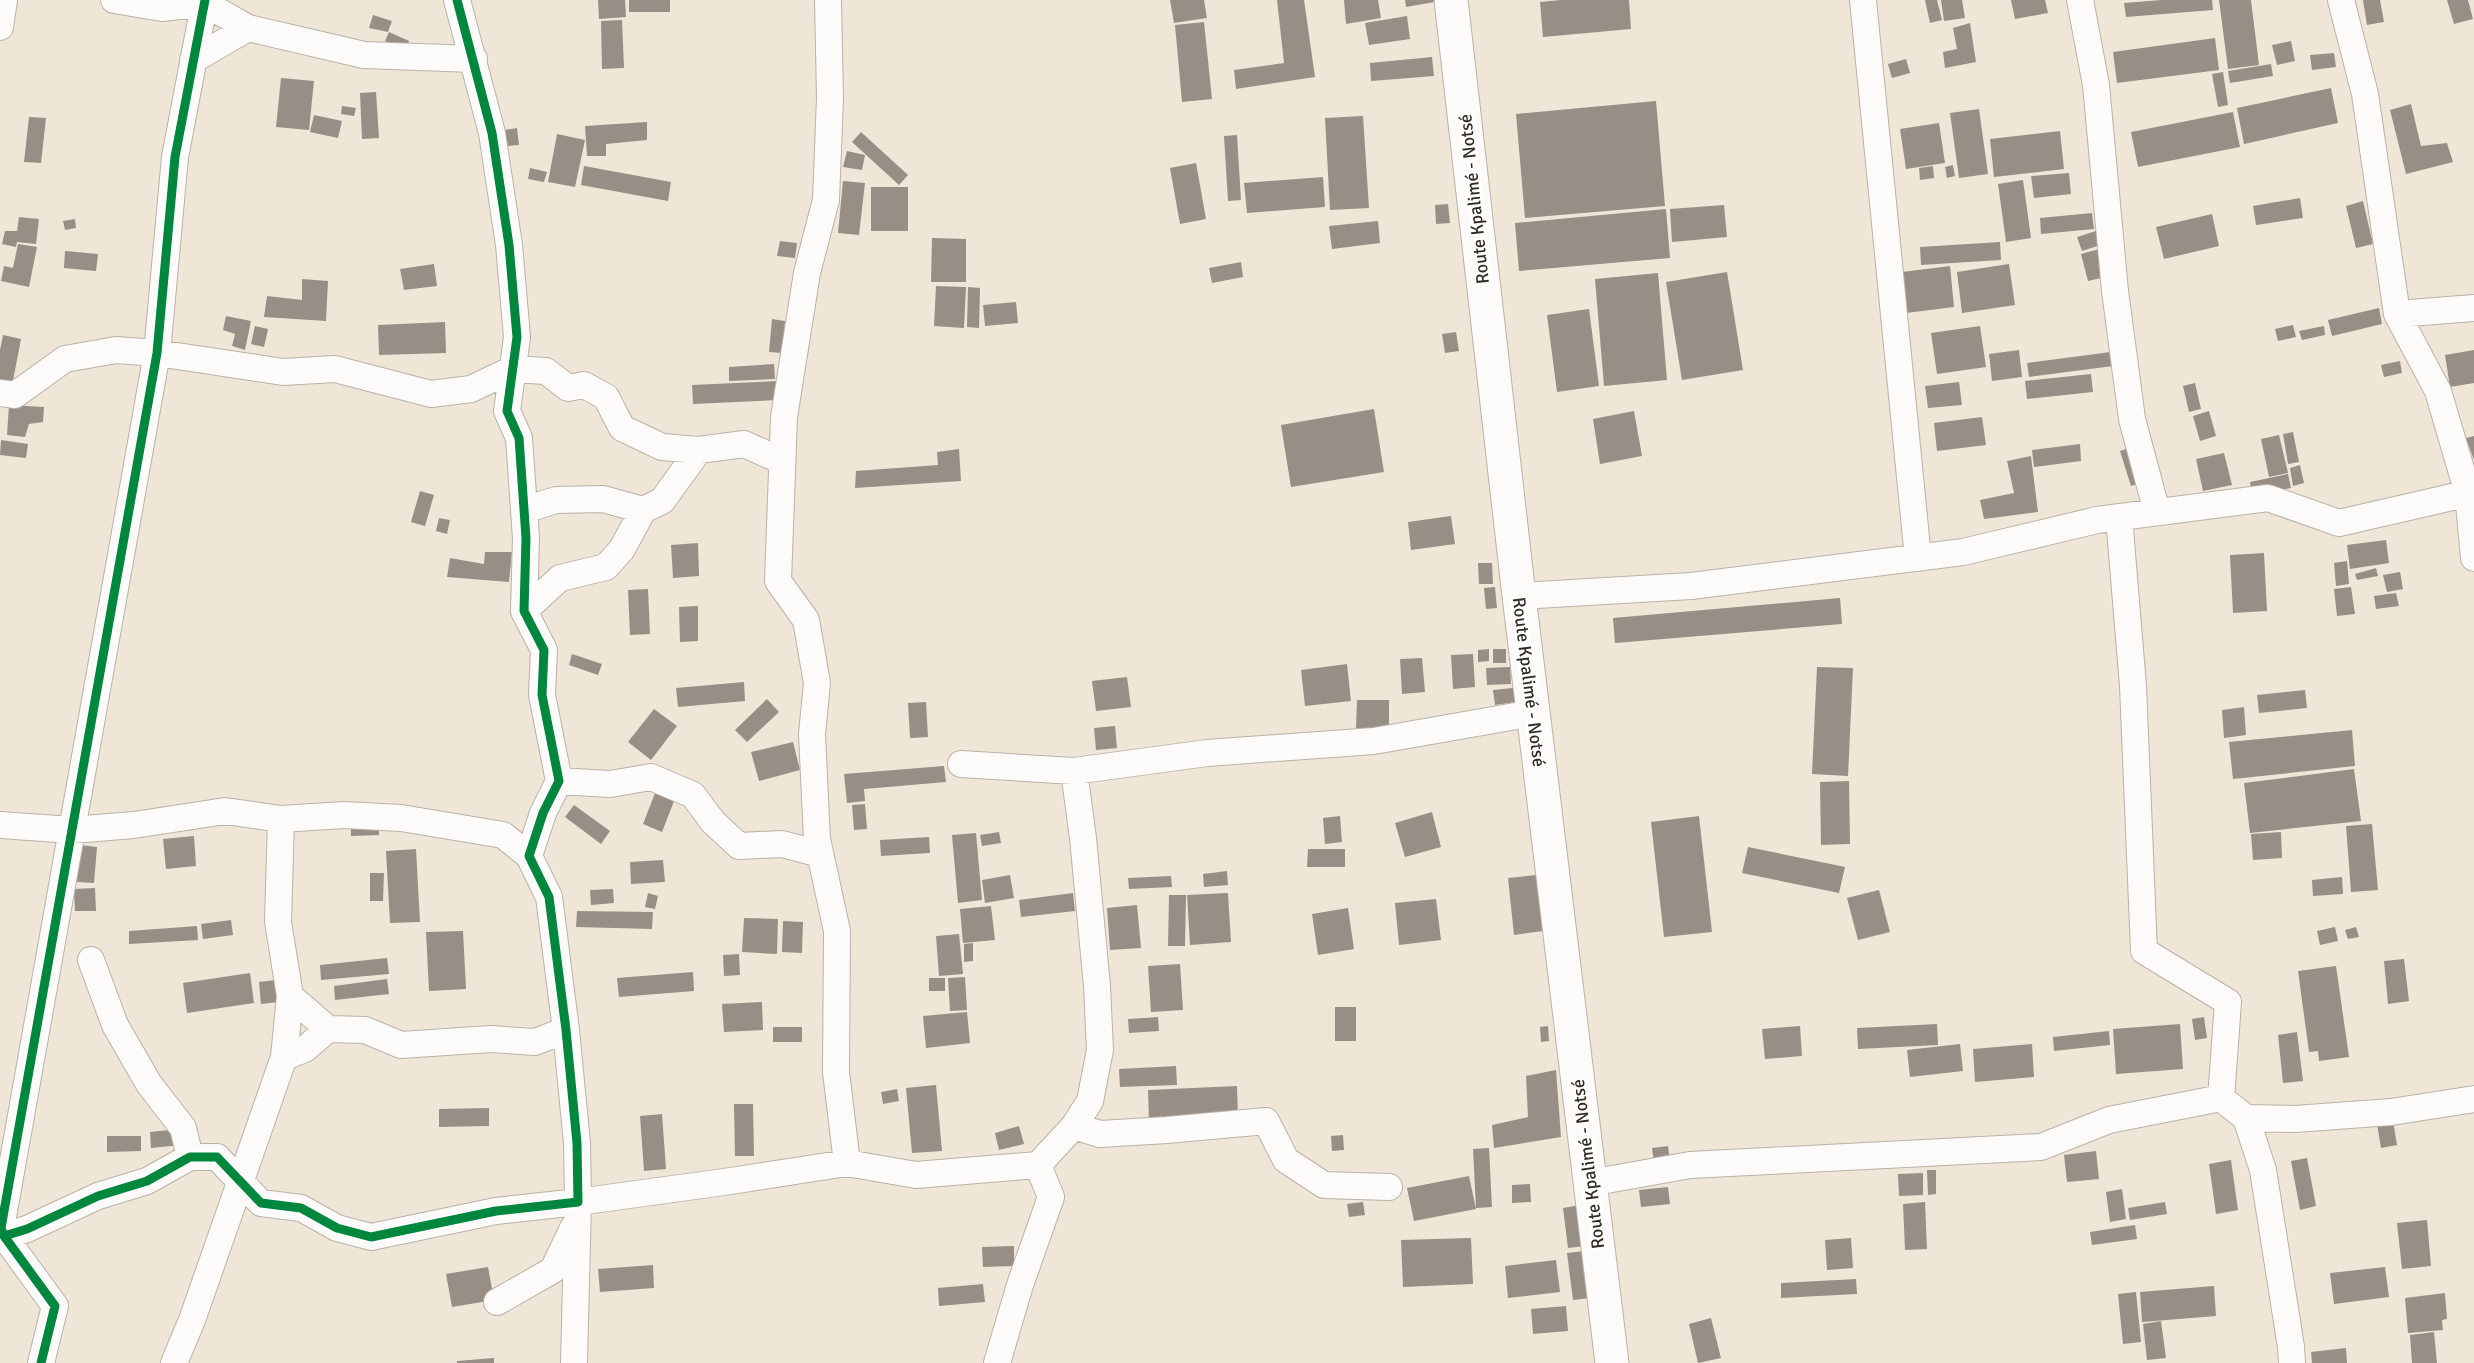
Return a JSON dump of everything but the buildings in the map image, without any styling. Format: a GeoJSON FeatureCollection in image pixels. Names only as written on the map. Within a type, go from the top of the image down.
{"type":"FeatureCollection","features":[{"type":"Feature","properties":{"kind":"main road","name":"Route Kpalimé - Notsé"},"geometry":{"type":"LineString","coordinates":[[1451,0],[1519,596],[1612,1363]]}},
{"type":"Feature","properties":{"kind":"street"},"geometry":{"type":"LineString","coordinates":[[0,27],[4,0]]}},
{"type":"Feature","properties":{"kind":"street"},"geometry":{"type":"LineString","coordinates":[[114,0],[162,8],[204,2],[248,28],[364,55],[474,59]]}},
{"type":"Feature","properties":{"kind":"street"},"geometry":{"type":"LineString","coordinates":[[457,0],[492,133],[509,245],[517,337],[507,411],[519,438],[524,510],[524,611],[544,651],[542,695],[559,782],[543,813],[529,856]]}},
{"type":"Feature","properties":{"kind":"street"},"geometry":{"type":"LineString","coordinates":[[828,0],[830,98],[826,200],[807,273],[784,417],[778,581],[806,620],[817,683],[813,734],[817,839],[837,932],[836,1072],[847,1163]]}},
{"type":"Feature","properties":{"kind":"street"},"geometry":{"type":"LineString","coordinates":[[1863,0],[1918,558]]}},
{"type":"Feature","properties":{"kind":"street"},"geometry":{"type":"LineString","coordinates":[[2080,0],[2096,85],[2115,291],[2132,419],[2157,512]]}},
{"type":"Feature","properties":{"kind":"street"},"geometry":{"type":"LineString","coordinates":[[2341,0],[2365,94],[2397,314],[2438,391],[2471,492],[2474,558]]}},
{"type":"Feature","properties":{"kind":"street"},"geometry":{"type":"LineString","coordinates":[[41,1363],[55,1306],[4,1236],[1,1228],[157,353],[175,156],[204,2]]}},
{"type":"Feature","properties":{"kind":"street"},"geometry":{"type":"LineString","coordinates":[[193,60],[248,28]]}},
{"type":"Feature","properties":{"kind":"street"},"geometry":{"type":"LineString","coordinates":[[2397,314],[2474,308]]}},
{"type":"Feature","properties":{"kind":"street"},"geometry":{"type":"LineString","coordinates":[[0,393],[15,395],[65,359],[116,350],[157,353],[283,372],[335,369],[431,394],[471,389],[513,369],[546,371],[568,388],[584,385],[606,398],[622,428],[662,447],[699,450],[744,444],[782,461]]}},
{"type":"Feature","properties":{"kind":"street"},"geometry":{"type":"LineString","coordinates":[[524,611],[560,578],[606,567],[622,549],[643,510],[662,501],[699,450]]}},
{"type":"Feature","properties":{"kind":"street"},"geometry":{"type":"LineString","coordinates":[[1519,596],[1691,586],[1918,558],[1963,552],[2097,520],[2268,498],[2340,522],[2471,492]]}},
{"type":"Feature","properties":{"kind":"street"},"geometry":{"type":"LineString","coordinates":[[524,510],[556,500],[603,499],[643,510]]}},
{"type":"Feature","properties":{"kind":"street"},"geometry":{"type":"LineString","coordinates":[[2119,517],[2133,686],[2144,951],[2228,1002],[2221,1098]]}},
{"type":"Feature","properties":{"kind":"street"},"geometry":{"type":"LineString","coordinates":[[961,764],[1074,771],[1207,753],[1374,741],[1533,713]]}},
{"type":"Feature","properties":{"kind":"street"},"geometry":{"type":"LineString","coordinates":[[217,1157],[261,1203],[301,1208],[337,1228],[370,1237],[496,1211],[578,1211],[724,1182],[847,1163],[916,1175],[1038,1165],[1074,1126],[1090,1101],[1100,1050],[1097,986],[1083,838],[1074,771]]}},
{"type":"Feature","properties":{"kind":"street"},"geometry":{"type":"LineString","coordinates":[[559,782],[610,784],[651,777],[693,795],[713,822],[739,846],[782,844],[820,854]]}},
{"type":"Feature","properties":{"kind":"street"},"geometry":{"type":"LineString","coordinates":[[0,825],[72,830],[134,825],[225,811],[281,819],[344,815],[400,818],[503,835],[529,856],[549,897],[566,1030],[577,1143],[578,1211],[574,1363]]}},
{"type":"Feature","properties":{"kind":"street"},"geometry":{"type":"LineString","coordinates":[[174,1363],[192,1320],[284,1057],[290,996],[278,922],[281,819]]}},
{"type":"Feature","properties":{"kind":"street"},"geometry":{"type":"LineString","coordinates":[[91,960],[115,1025],[149,1084],[183,1128],[190,1157]]}},
{"type":"Feature","properties":{"kind":"street"},"geometry":{"type":"LineString","coordinates":[[290,996],[328,1029],[365,1030],[401,1045],[491,1039],[535,1042],[566,1030]]}},
{"type":"Feature","properties":{"kind":"street"},"geometry":{"type":"LineString","coordinates":[[284,1057],[305,1049],[328,1029]]}},
{"type":"Feature","properties":{"kind":"street"},"geometry":{"type":"LineString","coordinates":[[1590,1183],[1690,1165],[2041,1147],[2109,1120],[2221,1098],[2246,1118],[2263,1170],[2292,1363]]}},
{"type":"Feature","properties":{"kind":"street"},"geometry":{"type":"LineString","coordinates":[[2246,1118],[2295,1119],[2391,1112],[2474,1100]]}},
{"type":"Feature","properties":{"kind":"street"},"geometry":{"type":"LineString","coordinates":[[1074,1126],[1100,1134],[1266,1121],[1286,1160],[1324,1185],[1389,1187]]}},
{"type":"Feature","properties":{"kind":"street"},"geometry":{"type":"LineString","coordinates":[[4,1236],[27,1229],[98,1197],[147,1181],[190,1157],[217,1157],[253,1147]]}},
{"type":"Feature","properties":{"kind":"street"},"geometry":{"type":"LineString","coordinates":[[997,1363],[1020,1285],[1051,1197],[1038,1165]]}},
{"type":"Feature","properties":{"kind":"street"},"geometry":{"type":"LineString","coordinates":[[225,1226],[261,1203]]}},
{"type":"Feature","properties":{"kind":"street"},"geometry":{"type":"LineString","coordinates":[[497,1302],[553,1270],[578,1211]]}},
{"type":"Feature","properties":{"kind":"cycle path"},"geometry":{"type":"LineString","coordinates":[[41,1363],[55,1306],[4,1236],[1,1228],[157,353],[175,157],[205,0]]}},
{"type":"Feature","properties":{"kind":"cycle path"},"geometry":{"type":"LineString","coordinates":[[4,1236],[27,1229],[98,1196],[147,1181],[190,1157],[217,1157],[261,1203],[301,1208],[337,1228],[371,1237],[496,1211],[578,1202],[577,1143],[566,1030],[549,897],[529,856],[543,813],[559,781],[542,695],[544,650],[524,611],[526,538],[519,438],[507,411],[517,337],[509,245],[492,133],[457,0]]}}]}
